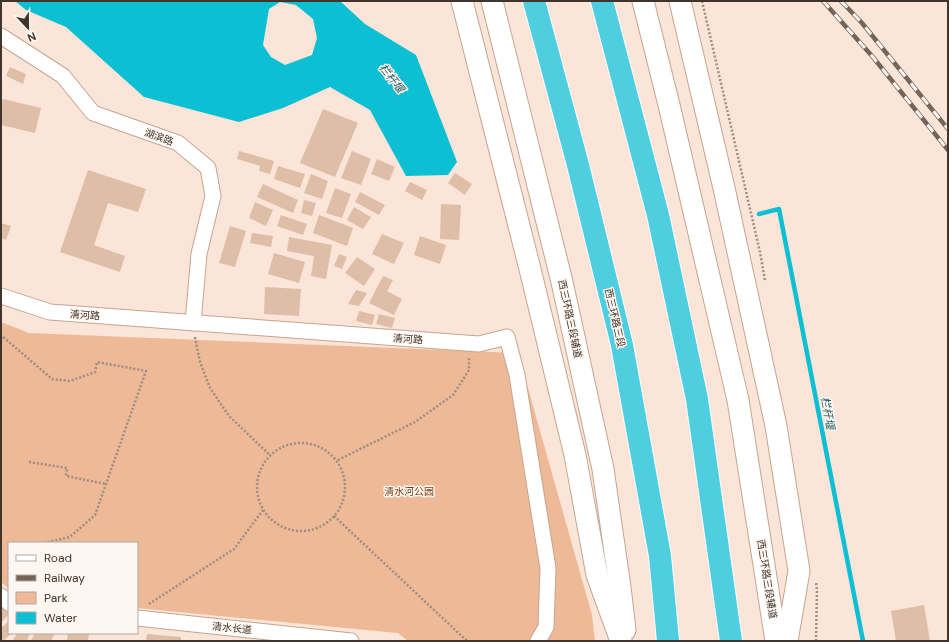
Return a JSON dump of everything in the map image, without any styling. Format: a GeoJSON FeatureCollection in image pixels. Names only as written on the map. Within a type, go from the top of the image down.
{"type":"FeatureCollection","features":[{"type":"Feature","properties":{"kind":"highway","name":"西三环路三段"},"geometry":{"type":"LineString","coordinates":[[534,1],[578,165],[620,338],[635,412],[660,556],[668,641]]}},
{"type":"Feature","properties":{"kind":"highway"},"geometry":{"type":"LineString","coordinates":[[602,1],[658,216],[697,399],[731,641]]}},
{"type":"Feature","properties":{"kind":"main road"},"geometry":{"type":"LineString","coordinates":[[462,1],[530,269],[573,447],[596,575],[621,641]]}},
{"type":"Feature","properties":{"kind":"main road","name":"西三环路三段辅道"},"geometry":{"type":"LineString","coordinates":[[492,1],[562,282],[603,469],[620,587],[626,641]]}},
{"type":"Feature","properties":{"kind":"main road","name":"西三环路三段辅道"},"geometry":{"type":"LineString","coordinates":[[643,1],[671,113],[738,400],[776,641]]}},
{"type":"Feature","properties":{"kind":"main road"},"geometry":{"type":"LineString","coordinates":[[680,1],[724,188],[776,426],[799,571],[787,641]]}},
{"type":"Feature","properties":{"kind":"street","name":"湖滨路"},"geometry":{"type":"LineString","coordinates":[[1,36],[63,76],[92,113],[178,143],[208,168],[213,196],[199,254],[193,323]]}},
{"type":"Feature","properties":{"kind":"street","name":"清河路"},"geometry":{"type":"LineString","coordinates":[[1,296],[50,312],[479,344],[507,337],[517,375],[548,568],[546,627],[538,641]]}},
{"type":"Feature","properties":{"kind":"street","name":"清水长道"},"geometry":{"type":"LineString","coordinates":[[140,613],[351,641]]}},
{"type":"Feature","properties":{"kind":"path"},"geometry":{"type":"LineString","coordinates":[[193,323],[200,362],[210,388],[229,416],[270,455]]}},
{"type":"Feature","properties":{"kind":"path"},"geometry":{"type":"LineString","coordinates":[[1,338],[2,336],[52,379],[70,381],[94,372],[97,362],[146,371],[95,515],[70,537],[48,542]]}},
{"type":"Feature","properties":{"kind":"path"},"geometry":{"type":"LineString","coordinates":[[338,460],[415,422],[453,395],[469,370],[469,343]]}},
{"type":"Feature","properties":{"kind":"path"},"geometry":{"type":"LineString","coordinates":[[297,442],[313,443],[326,450],[338,460],[344,473],[346,487],[344,501],[337,514],[326,524],[313,530],[299,531],[285,528],[272,521],[263,510],[258,497],[256,482],[261,467],[270,455],[282,446],[297,442]]}},
{"type":"Feature","properties":{"kind":"path"},"geometry":{"type":"LineString","coordinates":[[29,462],[67,468],[66,476],[106,484]]}},
{"type":"Feature","properties":{"kind":"path"},"geometry":{"type":"LineString","coordinates":[[140,613],[234,549],[263,510]]}},
{"type":"Feature","properties":{"kind":"path"},"geometry":{"type":"LineString","coordinates":[[334,516],[467,641]]}},
{"type":"Feature","properties":{"kind":"green space","name":"清水河公园"},"geometry":{"type":"Polygon","coordinates":[[[1,322],[29,333],[518,353],[592,615],[595,641],[408,641],[398,633],[138,608],[138,542],[8,542],[8,588],[1,582],[1,322]]]}},
{"type":"Feature","properties":{"kind":"water"},"geometry":{"type":"Polygon","coordinates":[[[15,1],[340,1],[365,24],[416,55],[457,162],[448,175],[406,176],[370,110],[330,87],[283,108],[239,122],[144,97],[66,27],[26,10],[15,1]],[[280,2],[269,9],[263,45],[271,57],[285,65],[312,55],[317,38],[313,19],[296,5],[280,2]]]}},
{"type":"Feature","properties":{"kind":"building"},"geometry":{"type":"Polygon","coordinates":[[[10,67],[26,74],[23,84],[6,76],[10,67]]]}},
{"type":"Feature","properties":{"kind":"building"},"geometry":{"type":"Polygon","coordinates":[[[3,99],[41,108],[35,133],[1,125],[1,106],[3,99]]]}},
{"type":"Feature","properties":{"kind":"building"},"geometry":{"type":"Polygon","coordinates":[[[323,109],[358,123],[335,177],[300,163],[323,109]]]}},
{"type":"Feature","properties":{"kind":"building"},"geometry":{"type":"Polygon","coordinates":[[[239,151],[274,161],[270,174],[259,171],[260,166],[237,159],[239,151]]]}},
{"type":"Feature","properties":{"kind":"building"},"geometry":{"type":"Polygon","coordinates":[[[352,151],[371,159],[361,185],[341,178],[352,151]]]}},
{"type":"Feature","properties":{"kind":"building"},"geometry":{"type":"Polygon","coordinates":[[[377,159],[395,167],[389,181],[371,174],[377,159]]]}},
{"type":"Feature","properties":{"kind":"building"},"geometry":{"type":"Polygon","coordinates":[[[278,166],[305,174],[300,188],[274,179],[278,166]]]}},
{"type":"Feature","properties":{"kind":"building"},"geometry":{"type":"Polygon","coordinates":[[[88,170],[146,189],[138,212],[108,203],[94,245],[125,256],[120,272],[60,252],[88,170]]]}},
{"type":"Feature","properties":{"kind":"building"},"geometry":{"type":"Polygon","coordinates":[[[455,173],[472,184],[465,195],[448,183],[455,173]]]}},
{"type":"Feature","properties":{"kind":"building"},"geometry":{"type":"Polygon","coordinates":[[[311,174],[328,181],[322,199],[304,193],[311,174]]]}},
{"type":"Feature","properties":{"kind":"building"},"geometry":{"type":"Polygon","coordinates":[[[410,182],[427,190],[422,200],[405,191],[410,182]]]}},
{"type":"Feature","properties":{"kind":"building"},"geometry":{"type":"Polygon","coordinates":[[[263,184],[298,200],[293,213],[257,197],[263,184]]]}},
{"type":"Feature","properties":{"kind":"building"},"geometry":{"type":"Polygon","coordinates":[[[335,188],[351,194],[342,218],[326,213],[335,188]]]}},
{"type":"Feature","properties":{"kind":"building"},"geometry":{"type":"Polygon","coordinates":[[[360,192],[385,205],[379,215],[355,202],[360,192]]]}},
{"type":"Feature","properties":{"kind":"building"},"geometry":{"type":"Polygon","coordinates":[[[304,200],[316,203],[312,216],[301,213],[304,200]]]}},
{"type":"Feature","properties":{"kind":"building"},"geometry":{"type":"Polygon","coordinates":[[[255,202],[273,210],[266,226],[249,218],[255,202]]]}},
{"type":"Feature","properties":{"kind":"building"},"geometry":{"type":"Polygon","coordinates":[[[441,204],[461,205],[459,240],[440,239],[441,204]]]}},
{"type":"Feature","properties":{"kind":"building"},"geometry":{"type":"Polygon","coordinates":[[[354,207],[371,217],[363,229],[347,220],[354,207]]]}},
{"type":"Feature","properties":{"kind":"building"},"geometry":{"type":"Polygon","coordinates":[[[281,215],[307,224],[303,235],[277,226],[281,215]]]}},
{"type":"Feature","properties":{"kind":"building"},"geometry":{"type":"Polygon","coordinates":[[[319,215],[353,228],[347,246],[313,233],[319,215]]]}},
{"type":"Feature","properties":{"kind":"building"},"geometry":{"type":"Polygon","coordinates":[[[1,223],[11,226],[6,240],[1,238],[1,223]]]}},
{"type":"Feature","properties":{"kind":"building"},"geometry":{"type":"Polygon","coordinates":[[[230,226],[246,231],[235,267],[219,263],[230,226]]]}},
{"type":"Feature","properties":{"kind":"building"},"geometry":{"type":"Polygon","coordinates":[[[252,233],[273,236],[271,247],[250,243],[252,233]]]}},
{"type":"Feature","properties":{"kind":"building"},"geometry":{"type":"Polygon","coordinates":[[[382,234],[404,243],[394,264],[372,254],[382,234]]]}},
{"type":"Feature","properties":{"kind":"building"},"geometry":{"type":"Polygon","coordinates":[[[420,236],[446,245],[440,264],[414,255],[420,236]]]}},
{"type":"Feature","properties":{"kind":"building"},"geometry":{"type":"Polygon","coordinates":[[[289,237],[332,245],[326,279],[311,276],[314,256],[287,251],[289,237]]]}},
{"type":"Feature","properties":{"kind":"building"},"geometry":{"type":"Polygon","coordinates":[[[274,253],[305,262],[299,283],[268,274],[274,253]]]}},
{"type":"Feature","properties":{"kind":"building"},"geometry":{"type":"Polygon","coordinates":[[[339,254],[347,257],[342,269],[334,266],[339,254]]]}},
{"type":"Feature","properties":{"kind":"building"},"geometry":{"type":"Polygon","coordinates":[[[357,257],[375,269],[364,286],[345,273],[357,257]]]}},
{"type":"Feature","properties":{"kind":"building"},"geometry":{"type":"Polygon","coordinates":[[[383,276],[393,280],[387,291],[402,299],[394,315],[369,303],[383,276]]]}},
{"type":"Feature","properties":{"kind":"building"},"geometry":{"type":"Polygon","coordinates":[[[265,287],[301,289],[299,316],[264,314],[265,287]]]}},
{"type":"Feature","properties":{"kind":"building"},"geometry":{"type":"Polygon","coordinates":[[[356,290],[367,293],[359,306],[348,304],[356,290]]]}},
{"type":"Feature","properties":{"kind":"building"},"geometry":{"type":"Polygon","coordinates":[[[359,311],[375,315],[372,325],[356,321],[359,311]]]}},
{"type":"Feature","properties":{"kind":"building"},"geometry":{"type":"Polygon","coordinates":[[[379,314],[395,318],[392,328],[376,324],[379,314]]]}},
{"type":"Feature","properties":{"kind":"building"},"geometry":{"type":"Polygon","coordinates":[[[1,601],[8,607],[8,615],[1,623],[1,601]]]}},
{"type":"Feature","properties":{"kind":"building"},"geometry":{"type":"Polygon","coordinates":[[[924,605],[930,641],[896,641],[891,611],[924,605]]]}},
{"type":"Feature","properties":{"kind":"building"},"geometry":{"type":"Polygon","coordinates":[[[8,622],[8,634],[11,634],[3,641],[1,641],[1,628],[8,622]]]}},
{"type":"Feature","properties":{"kind":"building"},"geometry":{"type":"Polygon","coordinates":[[[17,634],[30,634],[27,641],[12,641],[17,634]]]}},
{"type":"Feature","properties":{"kind":"building"},"geometry":{"type":"Polygon","coordinates":[[[34,634],[54,634],[51,641],[31,641],[34,634]]]}},
{"type":"Feature","properties":{"kind":"building"},"geometry":{"type":"Polygon","coordinates":[[[68,634],[89,634],[88,641],[67,640],[68,634]]]}},
{"type":"Feature","properties":{"kind":"building"},"geometry":{"type":"Polygon","coordinates":[[[147,634],[181,637],[181,641],[146,641],[147,634]]]}},
{"type":"Feature","properties":{"kind":"waterway","name":"栏杆堰"},"geometry":{"type":"LineString","coordinates":[[759,214],[779,209],[863,641]]}},
{"type":"Feature","properties":{"kind":"railway"},"geometry":{"type":"LineString","coordinates":[[823,1],[872,56],[948,150]]}},
{"type":"Feature","properties":{"kind":"railway"},"geometry":{"type":"LineString","coordinates":[[841,1],[862,23],[948,129]]}}]}
